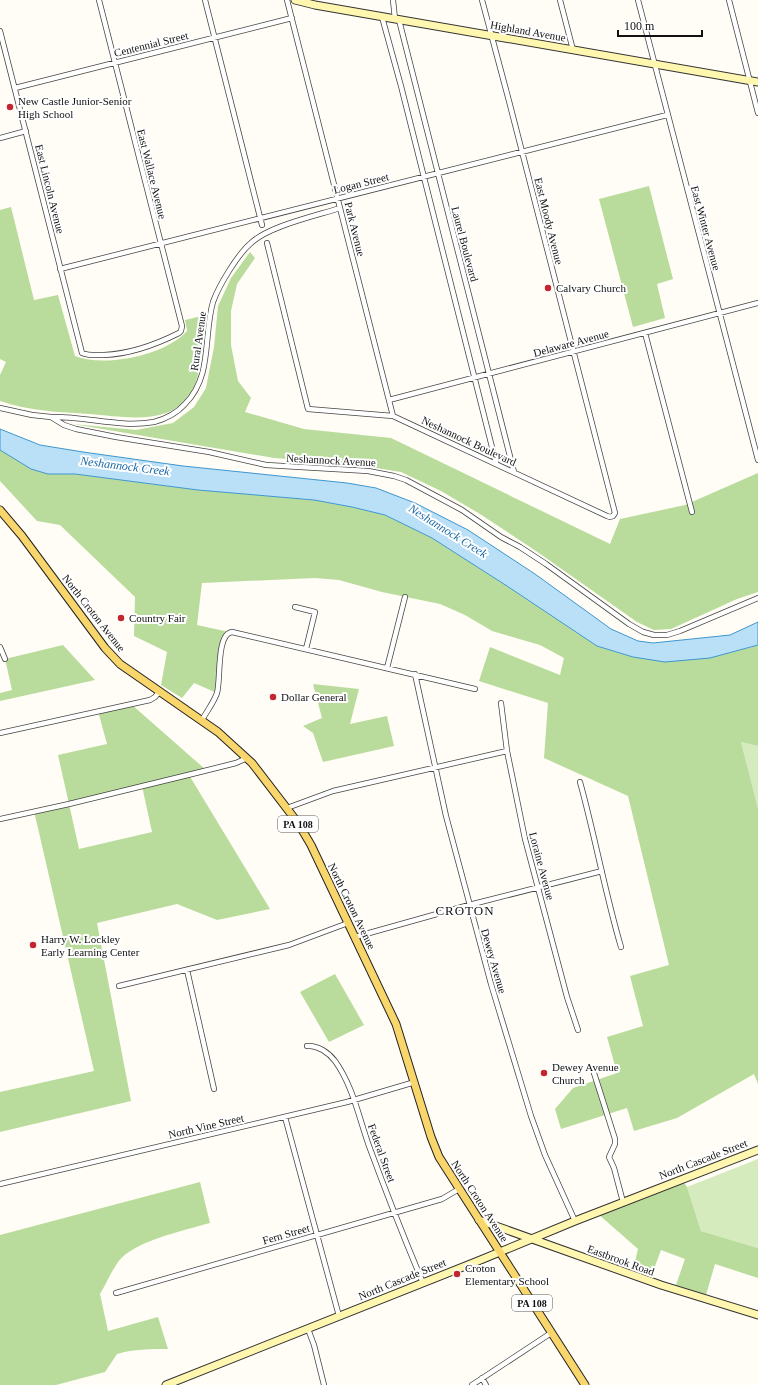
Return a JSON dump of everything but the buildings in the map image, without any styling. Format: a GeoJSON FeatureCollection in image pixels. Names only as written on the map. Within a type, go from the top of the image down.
{"type":"FeatureCollection","features":[{"type":"Feature","properties":{"kind":"main road","name":"Highland Avenue"},"geometry":{"type":"LineString","coordinates":[[295,0],[315,6],[758,82]]}},
{"type":"Feature","properties":{"kind":"main road","name":"North Croton Avenue"},"geometry":{"type":"LineString","coordinates":[[0,510],[22,536],[104,648],[120,664],[202,720],[229,741],[252,763],[287,808],[306,836],[396,1024],[439,1157],[585,1385]]}},
{"type":"Feature","properties":{"kind":"main road","name":"North Cascade Street"},"geometry":{"type":"LineString","coordinates":[[166,1385],[575,1221],[758,1150]]}},
{"type":"Feature","properties":{"kind":"main road","name":"Eastbrook Road"},"geometry":{"type":"LineString","coordinates":[[479,1220],[661,1285],[758,1315]]}},
{"type":"Feature","properties":{"kind":"street","name":"East Wallace Avenue"},"geometry":{"type":"LineString","coordinates":[[82,353],[91,355],[123,353],[148,347],[177,334],[181,330],[182,326],[99,0]]}},
{"type":"Feature","properties":{"kind":"street"},"geometry":{"type":"LineString","coordinates":[[205,0],[262,225]]}},
{"type":"Feature","properties":{"kind":"street","name":"Park Avenue"},"geometry":{"type":"LineString","coordinates":[[287,0],[393,416]]}},
{"type":"Feature","properties":{"kind":"street","name":"Laurel Boulevard"},"geometry":{"type":"LineString","coordinates":[[393,0],[514,472]]}},
{"type":"Feature","properties":{"kind":"street","name":"East Moody Avenue"},"geometry":{"type":"LineString","coordinates":[[482,0],[574,352],[615,513],[614,515]]}},
{"type":"Feature","properties":{"kind":"street"},"geometry":{"type":"LineString","coordinates":[[560,0],[573,50]]}},
{"type":"Feature","properties":{"kind":"street","name":"East Winter Avenue"},"geometry":{"type":"LineString","coordinates":[[638,0],[758,460]]}},
{"type":"Feature","properties":{"kind":"street"},"geometry":{"type":"LineString","coordinates":[[729,0],[758,113]]}},
{"type":"Feature","properties":{"kind":"street"},"geometry":{"type":"LineString","coordinates":[[382,17],[401,86],[496,463]]}},
{"type":"Feature","properties":{"kind":"street","name":"Centennial Street"},"geometry":{"type":"LineString","coordinates":[[15,88],[292,18]]}},
{"type":"Feature","properties":{"kind":"street","name":"East Lincoln Avenue"},"geometry":{"type":"LineString","coordinates":[[0,31],[82,353]]}},
{"type":"Feature","properties":{"kind":"street","name":"Logan Street"},"geometry":{"type":"LineString","coordinates":[[60,269],[667,115]]}},
{"type":"Feature","properties":{"kind":"street"},"geometry":{"type":"LineString","coordinates":[[0,138],[26,131]]}},
{"type":"Feature","properties":{"kind":"street","name":"Rural Avenue"},"geometry":{"type":"LineString","coordinates":[[51,417],[141,423],[154,422],[177,411],[189,400],[199,385],[205,364],[214,302],[223,282],[246,248],[252,242],[268,232],[340,208]]}},
{"type":"Feature","properties":{"kind":"street","name":"Neshannock Boulevard"},"geometry":{"type":"LineString","coordinates":[[266,243],[308,409],[393,416],[607,516],[610,517],[614,515]]}},
{"type":"Feature","properties":{"kind":"street","name":"Delaware Avenue"},"geometry":{"type":"LineString","coordinates":[[389,400],[758,303]]}},
{"type":"Feature","properties":{"kind":"street"},"geometry":{"type":"LineString","coordinates":[[645,333],[692,512]]}},
{"type":"Feature","properties":{"kind":"street","name":"Neshannock Avenue"},"geometry":{"type":"LineString","coordinates":[[0,408],[32,415],[51,417],[64,425],[76,429],[116,438],[209,452],[266,465],[368,470],[406,480],[462,510],[501,537],[520,547],[546,564],[629,624],[648,634],[659,635],[680,631],[758,598]]}},
{"type":"Feature","properties":{"kind":"street"},"geometry":{"type":"LineString","coordinates":[[387,668],[405,597]]}},
{"type":"Feature","properties":{"kind":"street"},"geometry":{"type":"LineString","coordinates":[[295,607],[315,612],[306,649]]}},
{"type":"Feature","properties":{"kind":"street"},"geometry":{"type":"LineString","coordinates":[[202,720],[217,693],[219,664],[222,648],[226,634],[232,632],[475,689]]}},
{"type":"Feature","properties":{"kind":"street"},"geometry":{"type":"LineString","coordinates":[[0,647],[5,658]]}},
{"type":"Feature","properties":{"kind":"street","name":"Dewey Avenue"},"geometry":{"type":"LineString","coordinates":[[414,674],[446,816],[491,984],[531,1116],[545,1155],[575,1221]]}},
{"type":"Feature","properties":{"kind":"street"},"geometry":{"type":"LineString","coordinates":[[0,733],[150,700],[160,691]]}},
{"type":"Feature","properties":{"kind":"street","name":"Loraine Avenue"},"geometry":{"type":"LineString","coordinates":[[501,703],[507,751],[525,839],[567,997],[578,1030]]}},
{"type":"Feature","properties":{"kind":"street"},"geometry":{"type":"LineString","coordinates":[[287,808],[333,791],[507,751]]}},
{"type":"Feature","properties":{"kind":"street"},"geometry":{"type":"LineString","coordinates":[[0,819],[196,773],[236,763],[247,758]]}},
{"type":"Feature","properties":{"kind":"street"},"geometry":{"type":"LineString","coordinates":[[580,782],[621,947]]}},
{"type":"Feature","properties":{"kind":"street"},"geometry":{"type":"LineString","coordinates":[[355,937],[469,905],[602,871]]}},
{"type":"Feature","properties":{"kind":"street"},"geometry":{"type":"LineString","coordinates":[[119,986],[289,945],[348,923]]}},
{"type":"Feature","properties":{"kind":"street"},"geometry":{"type":"LineString","coordinates":[[186,970],[214,1089]]}},
{"type":"Feature","properties":{"kind":"street","name":"Federal Street"},"geometry":{"type":"LineString","coordinates":[[307,1046],[320,1048],[334,1060],[339,1067],[354,1100],[368,1144],[423,1283]]}},
{"type":"Feature","properties":{"kind":"street"},"geometry":{"type":"LineString","coordinates":[[594,1073],[615,1139],[615,1144],[609,1157],[614,1168],[623,1202]]}},
{"type":"Feature","properties":{"kind":"street","name":"North Vine Street"},"geometry":{"type":"LineString","coordinates":[[0,1184],[285,1117],[354,1100],[415,1082]]}},
{"type":"Feature","properties":{"kind":"street"},"geometry":{"type":"LineString","coordinates":[[285,1117],[339,1316]]}},
{"type":"Feature","properties":{"kind":"street","name":"Fern Street"},"geometry":{"type":"LineString","coordinates":[[116,1293],[442,1199],[459,1189]]}},
{"type":"Feature","properties":{"kind":"street"},"geometry":{"type":"LineString","coordinates":[[308,1328],[324,1385]]}},
{"type":"Feature","properties":{"kind":"street"},"geometry":{"type":"LineString","coordinates":[[472,1385],[551,1333]]}},
{"type":"Feature","properties":{"kind":"street"},"geometry":{"type":"LineString","coordinates":[[482,1378],[486,1385]]}},
{"type":"Feature","properties":{"kind":"green space"},"geometry":{"type":"Polygon","coordinates":[[[649,186],[673,279],[657,284],[665,318],[633,327],[599,199],[649,186]]]}},
{"type":"Feature","properties":{"kind":"green space"},"geometry":{"type":"Polygon","coordinates":[[[11,207],[34,300],[58,295],[75,356],[102,361],[118,360],[150,353],[165,347],[187,331],[185,320],[206,315],[202,354],[198,374],[192,390],[177,407],[170,412],[148,417],[128,417],[44,410],[22,407],[0,401],[0,375],[6,362],[0,359],[0,210],[11,207]]]}},
{"type":"Feature","properties":{"kind":"green space"},"geometry":{"type":"Polygon","coordinates":[[[250,252],[255,258],[237,284],[231,311],[231,345],[238,381],[251,398],[245,412],[304,429],[391,438],[610,544],[620,519],[685,505],[758,473],[758,592],[737,599],[671,629],[654,630],[637,622],[536,551],[480,514],[441,491],[401,472],[346,463],[274,458],[73,424],[136,430],[173,423],[194,407],[206,388],[214,347],[218,306],[231,278],[250,252]]]}},
{"type":"Feature","properties":{"kind":"green space"},"geometry":{"type":"Polygon","coordinates":[[[0,450],[48,474],[75,474],[198,490],[314,500],[385,515],[432,538],[597,646],[633,657],[749,648],[758,645],[758,746],[741,742],[758,808],[758,1084],[754,1074],[677,1118],[634,1131],[627,1108],[561,1129],[555,1109],[573,1088],[617,1073],[607,1037],[643,1026],[630,976],[669,965],[628,796],[544,758],[548,703],[479,681],[490,647],[560,675],[564,658],[540,645],[492,631],[465,615],[440,604],[382,592],[339,580],[315,578],[202,583],[197,625],[229,632],[225,637],[217,693],[194,683],[182,698],[161,685],[167,652],[134,636],[135,597],[60,525],[37,521],[0,481],[0,450]]]}},
{"type":"Feature","properties":{"kind":"green space"},"geometry":{"type":"Polygon","coordinates":[[[63,645],[95,680],[0,701],[0,693],[12,690],[5,659],[63,645]]]}},
{"type":"Feature","properties":{"kind":"green space"},"geometry":{"type":"Polygon","coordinates":[[[313,684],[359,689],[350,724],[387,716],[394,746],[323,762],[313,733],[303,726],[322,718],[313,684]]]}},
{"type":"Feature","properties":{"kind":"green space"},"geometry":{"type":"Polygon","coordinates":[[[131,704],[206,770],[189,775],[270,909],[217,920],[177,904],[97,923],[131,1101],[0,1132],[0,1092],[94,1071],[34,811],[69,804],[58,755],[107,744],[98,711],[131,704]],[[142,786],[69,804],[79,849],[152,832],[142,786]]]}},
{"type":"Feature","properties":{"kind":"green space"},"geometry":{"type":"Polygon","coordinates":[[[741,742],[758,746],[758,808],[741,742]]]}},
{"type":"Feature","properties":{"kind":"green space"},"geometry":{"type":"Polygon","coordinates":[[[335,974],[364,1025],[329,1042],[300,992],[335,974]]]}},
{"type":"Feature","properties":{"kind":"green space"},"geometry":{"type":"Polygon","coordinates":[[[758,1159],[758,1248],[701,1231],[687,1187],[758,1159]]]}},
{"type":"Feature","properties":{"kind":"green space"},"geometry":{"type":"Polygon","coordinates":[[[682,1179],[687,1187],[701,1231],[758,1248],[758,1278],[715,1264],[706,1295],[676,1285],[685,1259],[661,1250],[651,1277],[633,1270],[638,1249],[597,1213],[682,1179]]]}},
{"type":"Feature","properties":{"kind":"green space"},"geometry":{"type":"Polygon","coordinates":[[[200,1182],[210,1223],[161,1237],[135,1248],[118,1262],[100,1294],[108,1331],[158,1317],[168,1349],[148,1349],[123,1352],[117,1354],[105,1372],[56,1385],[0,1385],[0,1235],[200,1182]]]}},
{"type":"Feature","properties":{"kind":"water","name":"Neshannock Creek"},"geometry":{"type":"Polygon","coordinates":[[[0,429],[40,445],[83,452],[183,466],[347,483],[376,488],[415,503],[468,530],[535,574],[611,629],[638,641],[653,643],[730,635],[758,622],[758,645],[710,658],[665,662],[633,657],[597,646],[432,538],[385,515],[314,500],[198,490],[75,474],[48,474],[31,469],[0,450],[0,429]]]}},
{"type":"Feature","properties":{"kind":"place","name":"New Castle Junior-Senior High School"},"geometry":{"type":"Point","coordinates":[10,107]}},
{"type":"Feature","properties":{"kind":"place","name":"Calvary Church"},"geometry":{"type":"Point","coordinates":[548,288]}},
{"type":"Feature","properties":{"kind":"place","name":"Country Fair"},"geometry":{"type":"Point","coordinates":[121,618]}},
{"type":"Feature","properties":{"kind":"place","name":"Dollar General"},"geometry":{"type":"Point","coordinates":[273,697]}},
{"type":"Feature","properties":{"kind":"place","name":"Harry W. Lockley Early Learning Center"},"geometry":{"type":"Point","coordinates":[33,945]}},
{"type":"Feature","properties":{"kind":"place","name":"Dewey Avenue Church"},"geometry":{"type":"Point","coordinates":[544,1073]}},
{"type":"Feature","properties":{"kind":"place","name":"Croton Elementary School"},"geometry":{"type":"Point","coordinates":[457,1274]}},
{"type":"Feature","properties":{"kind":"district","name":"CROTON"},"geometry":{"type":"Point","coordinates":[465,910]}}]}
